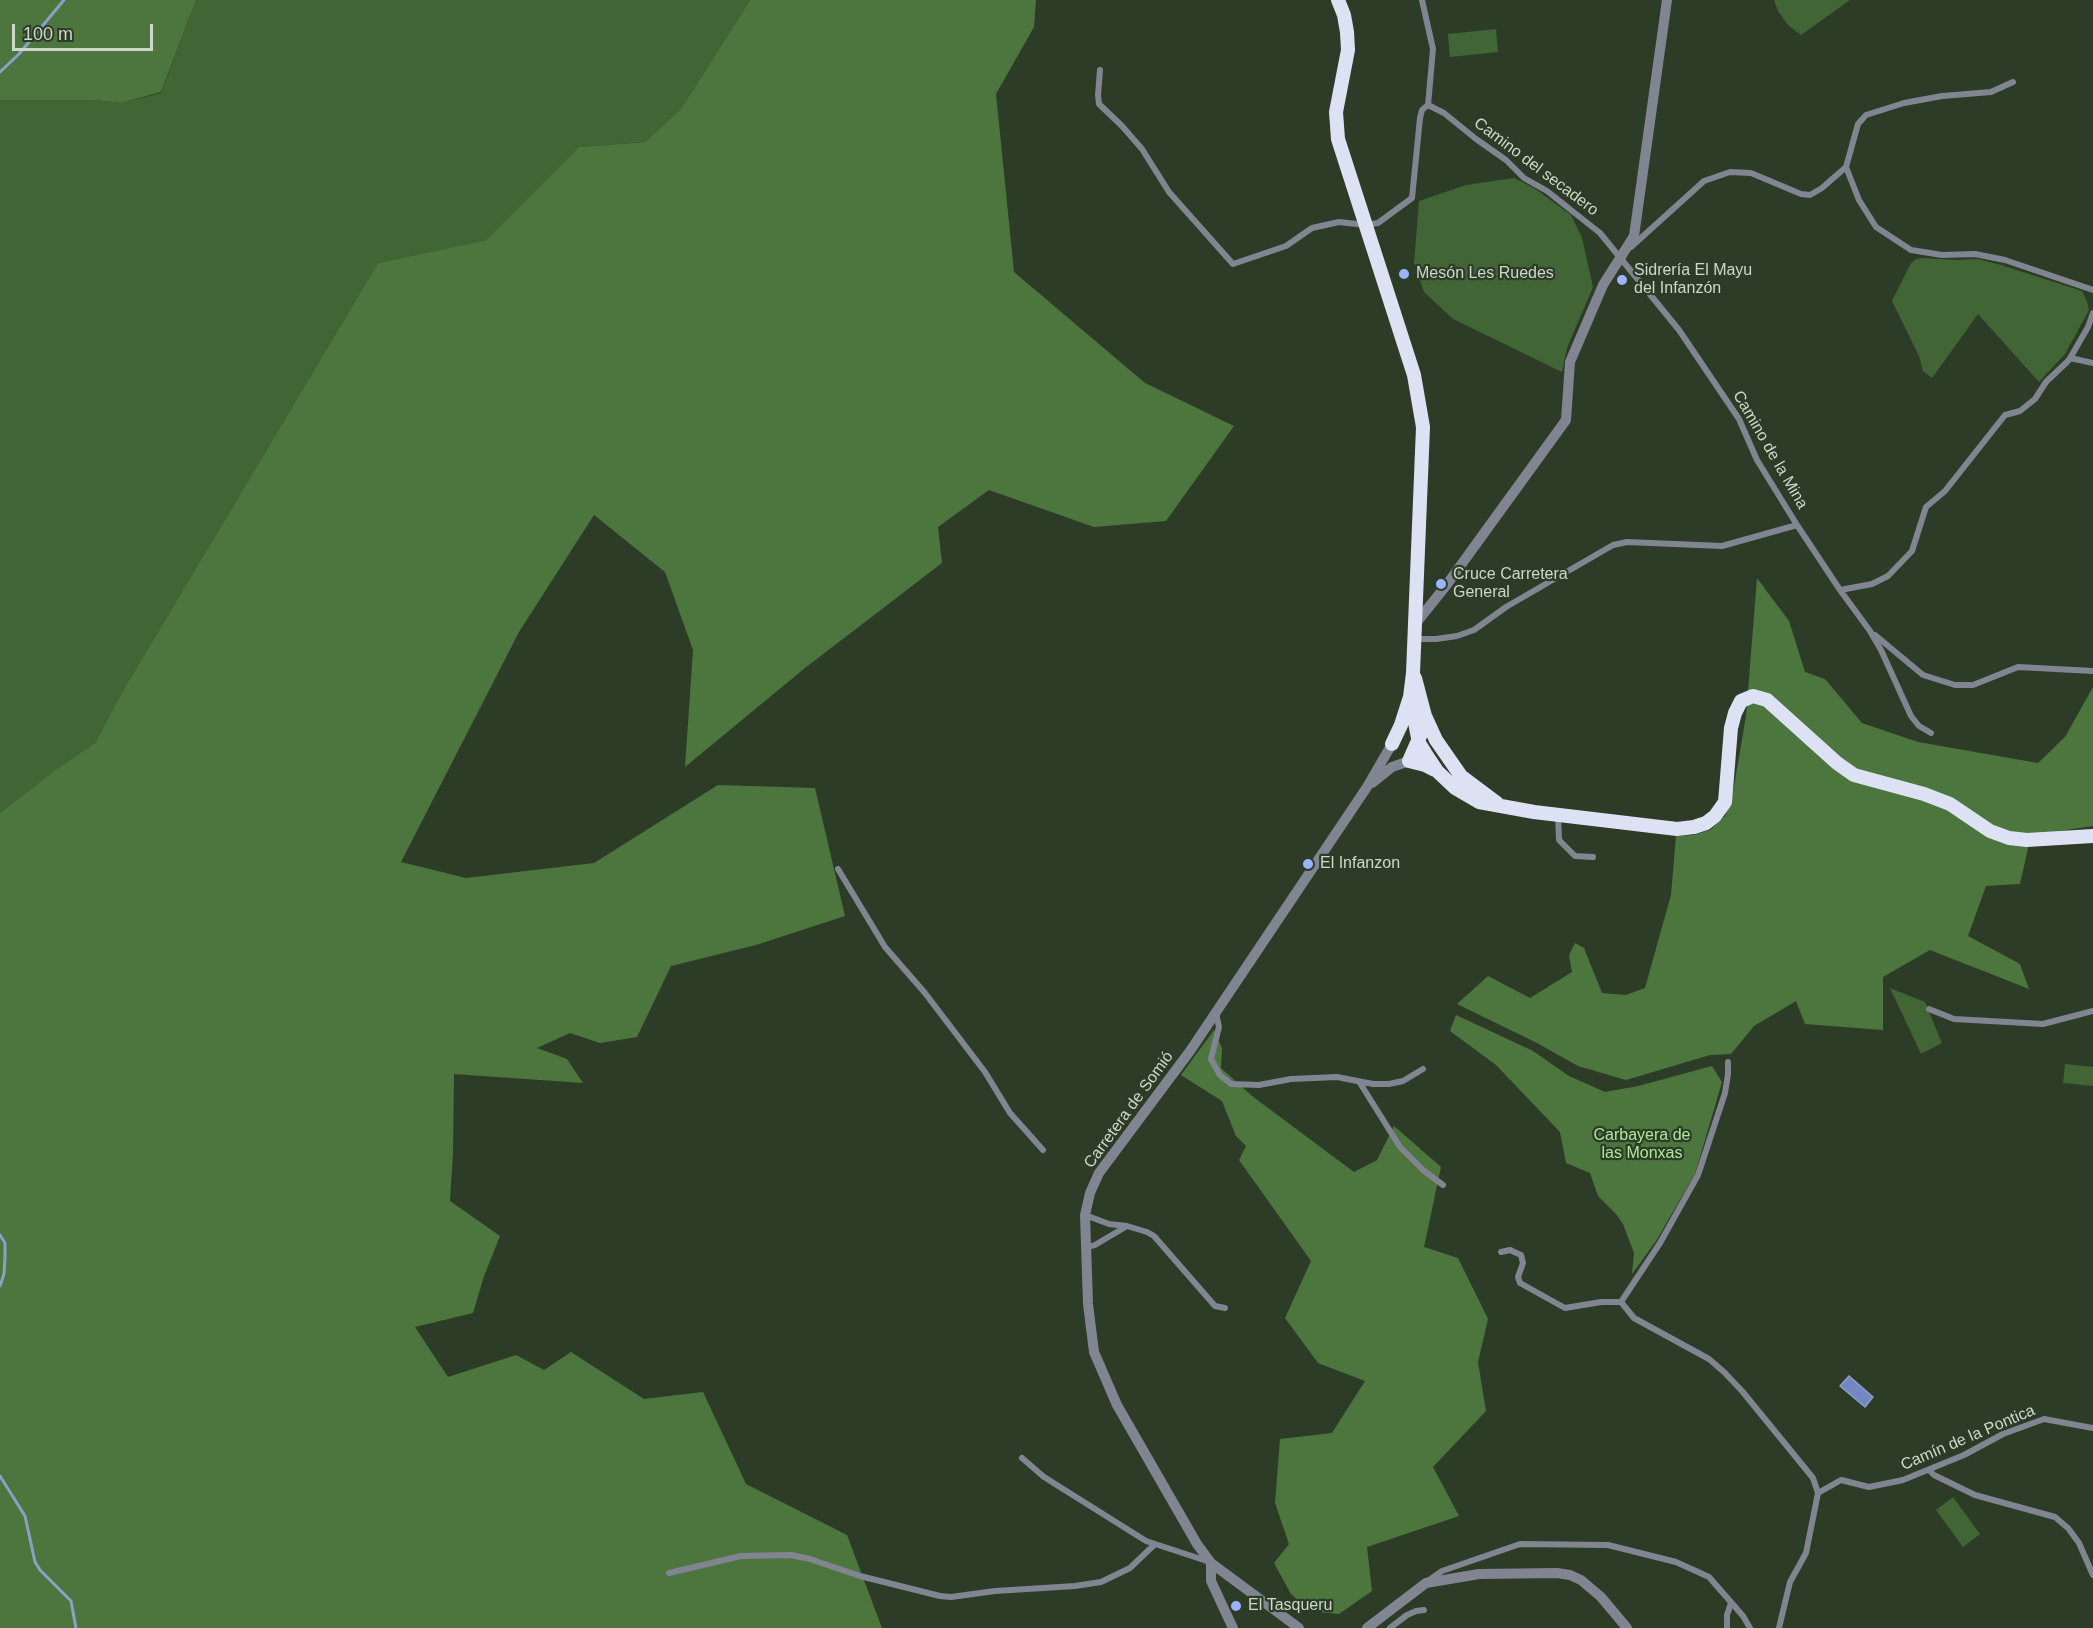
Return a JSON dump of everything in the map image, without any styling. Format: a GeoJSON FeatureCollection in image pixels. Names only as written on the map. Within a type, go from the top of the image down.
{"type":"FeatureCollection","features":[{"type":"Feature","properties":{"kind":"highway"},"geometry":{"type":"LineString","coordinates":[[1338,0],[1347,32],[1348,50],[1336,112],[1338,139],[1414,375],[1423,427],[1413,673],[1410,698],[1392,744],[1419,742],[1432,748],[1461,776],[1499,805]]}},
{"type":"Feature","properties":{"kind":"highway"},"geometry":{"type":"LineString","coordinates":[[1413,673],[1425,716],[1436,740],[1461,776]]}},
{"type":"Feature","properties":{"kind":"highway"},"geometry":{"type":"LineString","coordinates":[[1410,698],[1419,742],[1437,771],[1455,788],[1479,802],[1558,815],[1677,829],[1706,823],[1715,816],[1725,802],[1731,728],[1735,713],[1741,701],[1753,696],[1767,700],[1837,763],[1854,775],[1950,804],[1990,831],[2009,838],[2027,840],[2093,836]]}},
{"type":"Feature","properties":{"kind":"highway"},"geometry":{"type":"LineString","coordinates":[[1425,716],[1419,742],[1409,761],[1437,771]]}},
{"type":"Feature","properties":{"kind":"street"},"geometry":{"type":"LineString","coordinates":[[1100,70],[1099,104],[1142,149],[1169,192],[1233,264],[1286,246],[1312,228],[1339,222],[1366,225],[1378,223],[1412,198],[1420,118],[1422,110],[1428,105],[1433,49],[1422,0]]}},
{"type":"Feature","properties":{"kind":"street"},"geometry":{"type":"LineString","coordinates":[[1416,623],[1445,587],[1566,420],[1570,362],[1594,303],[1634,236],[1667,0]]}},
{"type":"Feature","properties":{"kind":"street"},"geometry":{"type":"LineString","coordinates":[[1620,257],[1704,181],[1730,172],[1751,173],[1801,194],[1810,195],[1822,188],[1846,167],[1858,124],[1866,115],[1904,103],[1942,96],[1992,92],[2013,82]]}},
{"type":"Feature","properties":{"kind":"street","name":"Camino del secadero"},"geometry":{"type":"LineString","coordinates":[[1428,105],[1444,113],[1476,140],[1506,160],[1524,178],[1547,191],[1568,207],[1600,233],[1620,257]]}},
{"type":"Feature","properties":{"kind":"street"},"geometry":{"type":"LineString","coordinates":[[1846,167],[1859,200],[1876,227],[1911,250],[1942,255],[1975,254],[2005,260],[2093,290]]}},
{"type":"Feature","properties":{"kind":"street","name":"Camino de la Mina"},"geometry":{"type":"LineString","coordinates":[[1620,257],[1679,330],[1739,419],[1757,460],[1797,525],[1870,631]]}},
{"type":"Feature","properties":{"kind":"street"},"geometry":{"type":"LineString","coordinates":[[1840,590],[1872,584],[1888,576],[1912,551],[1926,507],[1945,491],[2005,415],[2020,411],[2035,399],[2046,382],[2070,358],[2088,327],[2093,313]]}},
{"type":"Feature","properties":{"kind":"street"},"geometry":{"type":"LineString","coordinates":[[2070,358],[2093,363]]}},
{"type":"Feature","properties":{"kind":"street"},"geometry":{"type":"LineString","coordinates":[[1415,639],[1457,636],[1474,630],[1506,607],[1613,545],[1627,542],[1722,546],[1797,525]]}},
{"type":"Feature","properties":{"kind":"street"},"geometry":{"type":"LineString","coordinates":[[1870,631],[1923,675],[1955,685],[1973,686],[2018,667],[2093,671]]}},
{"type":"Feature","properties":{"kind":"street"},"geometry":{"type":"LineString","coordinates":[[1870,631],[1911,716],[1919,726],[1930,733]]}},
{"type":"Feature","properties":{"kind":"street","name":"Carretera de Somió"},"geometry":{"type":"LineString","coordinates":[[1299,1628],[1210,1563],[1117,1405],[1094,1352],[1088,1304],[1085,1215],[1090,1192],[1099,1173],[1216,1013],[1367,787],[1392,744]]}},
{"type":"Feature","properties":{"kind":"street"},"geometry":{"type":"LineString","coordinates":[[1367,787],[1392,768],[1409,761]]}},
{"type":"Feature","properties":{"kind":"street"},"geometry":{"type":"LineString","coordinates":[[1558,815],[1559,840],[1575,856],[1593,857]]}},
{"type":"Feature","properties":{"kind":"street"},"geometry":{"type":"LineString","coordinates":[[838,869],[885,947],[925,993],[985,1072],[1010,1113],[1043,1150]]}},
{"type":"Feature","properties":{"kind":"street"},"geometry":{"type":"LineString","coordinates":[[1929,1009],[1954,1019],[2043,1024],[2093,1011]]}},
{"type":"Feature","properties":{"kind":"street"},"geometry":{"type":"LineString","coordinates":[[1216,1013],[1219,1027],[1211,1059],[1220,1075],[1231,1084],[1259,1085],[1291,1079],[1337,1077],[1373,1084],[1403,1081],[1423,1069]]}},
{"type":"Feature","properties":{"kind":"street"},"geometry":{"type":"LineString","coordinates":[[1621,1302],[1690,1193],[1725,1093],[1728,1062]]}},
{"type":"Feature","properties":{"kind":"street"},"geometry":{"type":"LineString","coordinates":[[1359,1083],[1400,1147],[1423,1170],[1443,1185]]}},
{"type":"Feature","properties":{"kind":"street"},"geometry":{"type":"LineString","coordinates":[[1085,1215],[1154,1236],[1215,1306],[1225,1308]]}},
{"type":"Feature","properties":{"kind":"street"},"geometry":{"type":"LineString","coordinates":[[1085,1248],[1095,1245],[1127,1226]]}},
{"type":"Feature","properties":{"kind":"street"},"geometry":{"type":"LineString","coordinates":[[1501,1252],[1510,1250],[1521,1255],[1523,1263],[1518,1277],[1520,1283],[1565,1308],[1601,1302],[1621,1302]]}},
{"type":"Feature","properties":{"kind":"street"},"geometry":{"type":"LineString","coordinates":[[1621,1302],[1634,1318],[1709,1359],[1724,1372],[1813,1478],[1818,1493],[1806,1553],[1790,1582],[1779,1628]]}},
{"type":"Feature","properties":{"kind":"street","name":"Camín de la Pontica"},"geometry":{"type":"LineString","coordinates":[[1818,1493],[1841,1480],[1869,1486],[1903,1480],[1964,1455],[2003,1434],[2044,1419],[2093,1428]]}},
{"type":"Feature","properties":{"kind":"street"},"geometry":{"type":"LineString","coordinates":[[1022,1458],[1044,1478],[1140,1538],[1154,1545],[1210,1563],[1211,1581],[1233,1628]]}},
{"type":"Feature","properties":{"kind":"street"},"geometry":{"type":"LineString","coordinates":[[1929,1470],[1934,1475],[1975,1495],[2055,1517],[2068,1528],[2079,1543],[2093,1575]]}},
{"type":"Feature","properties":{"kind":"street"},"geometry":{"type":"LineString","coordinates":[[1367,1628],[1442,1570],[1520,1544],[1608,1545],[1676,1562],[1709,1578],[1750,1628]]}},
{"type":"Feature","properties":{"kind":"street"},"geometry":{"type":"LineString","coordinates":[[669,1573],[741,1557],[791,1555],[860,1576],[951,1597],[1101,1582],[1130,1568],[1154,1545]]}},
{"type":"Feature","properties":{"kind":"street"},"geometry":{"type":"LineString","coordinates":[[1426,1583],[1479,1574],[1557,1573],[1570,1575],[1581,1580],[1601,1597],[1627,1628]]}},
{"type":"Feature","properties":{"kind":"street"},"geometry":{"type":"LineString","coordinates":[[1727,1628],[1727,1615],[1731,1603]]}},
{"type":"Feature","properties":{"kind":"street"},"geometry":{"type":"LineString","coordinates":[[1390,1628],[1407,1615],[1424,1610]]}},
{"type":"Feature","properties":{"kind":"green space"},"geometry":{"type":"Polygon","coordinates":[[[0,0],[196,0],[161,92],[121,103],[95,100],[0,100],[0,0]]]}},
{"type":"Feature","properties":{"kind":"green space"},"geometry":{"type":"Polygon","coordinates":[[[196,0],[750,0],[681,109],[645,142],[579,147],[486,240],[378,263],[121,694],[95,743],[55,770],[0,813],[0,100],[95,100],[121,103],[161,93],[196,0]]]}},
{"type":"Feature","properties":{"kind":"green space"},"geometry":{"type":"Polygon","coordinates":[[[750,0],[1036,0],[1034,27],[996,94],[1014,272],[1145,383],[1234,426],[1166,521],[1094,527],[989,490],[938,527],[942,563],[805,668],[685,767],[693,650],[665,572],[594,515],[519,632],[401,862],[466,878],[594,863],[718,785],[815,788],[845,916],[756,945],[671,966],[637,1037],[600,1043],[570,1033],[537,1048],[567,1059],[583,1083],[454,1074],[450,1201],[500,1236],[484,1276],[473,1313],[415,1327],[448,1377],[516,1355],[544,1370],[571,1352],[644,1399],[703,1392],[746,1484],[847,1535],[882,1628],[0,1628],[0,813],[55,770],[95,743],[121,694],[378,263],[486,240],[579,147],[645,142],[681,109],[750,0]]]}},
{"type":"Feature","properties":{"kind":"green space"},"geometry":{"type":"Polygon","coordinates":[[[1774,0],[1850,0],[1801,35],[1788,25],[1778,11],[1774,0]]]}},
{"type":"Feature","properties":{"kind":"green space"},"geometry":{"type":"Polygon","coordinates":[[[1496,29],[1498,52],[1450,57],[1448,34],[1496,29]]]}},
{"type":"Feature","properties":{"kind":"green space"},"geometry":{"type":"Polygon","coordinates":[[[1514,178],[1534,188],[1571,215],[1582,238],[1593,287],[1567,348],[1562,372],[1453,319],[1424,292],[1414,263],[1419,201],[1466,185],[1514,178]]]}},
{"type":"Feature","properties":{"kind":"green space"},"geometry":{"type":"Polygon","coordinates":[[[1922,258],[1978,259],[2001,265],[2082,291],[2089,310],[2065,354],[2039,382],[1978,314],[1932,378],[1923,371],[1919,356],[1892,301],[1911,263],[1922,258]]]}},
{"type":"Feature","properties":{"kind":"green space"},"geometry":{"type":"Polygon","coordinates":[[[1757,578],[1789,621],[1805,672],[1825,679],[1862,723],[1918,742],[2038,763],[2065,737],[2093,687],[2093,826],[2031,835],[2020,884],[1986,886],[1968,936],[2020,964],[2029,989],[1930,950],[1883,977],[1883,1030],[1805,1024],[1796,1001],[1754,1026],[1731,1054],[1710,1055],[1626,1080],[1578,1066],[1457,1004],[1488,976],[1530,998],[1572,972],[1569,955],[1575,943],[1584,948],[1602,993],[1626,995],[1645,988],[1671,895],[1676,836],[1693,835],[1710,830],[1725,816],[1732,798],[1746,716],[1757,578]]]}},
{"type":"Feature","properties":{"kind":"green space"},"geometry":{"type":"Polygon","coordinates":[[[1890,988],[1925,1002],[1942,1043],[1921,1054],[1890,988]]]}},
{"type":"Feature","properties":{"kind":"green space","name":"Carbayera de las Monxas"},"geometry":{"type":"Polygon","coordinates":[[[1456,1015],[1533,1051],[1569,1076],[1605,1092],[1638,1086],[1712,1066],[1722,1082],[1695,1174],[1656,1241],[1632,1274],[1634,1253],[1623,1224],[1598,1196],[1590,1173],[1566,1163],[1560,1132],[1496,1065],[1450,1031],[1456,1015]]]}},
{"type":"Feature","properties":{"kind":"green space"},"geometry":{"type":"Polygon","coordinates":[[[1214,1030],[1222,1048],[1221,1068],[1252,1096],[1354,1172],[1377,1160],[1394,1126],[1441,1167],[1424,1247],[1458,1258],[1488,1319],[1478,1362],[1486,1411],[1433,1467],[1459,1516],[1367,1547],[1372,1591],[1339,1614],[1310,1611],[1291,1594],[1274,1563],[1289,1544],[1275,1503],[1280,1439],[1332,1433],[1365,1381],[1318,1363],[1285,1318],[1311,1261],[1239,1160],[1246,1146],[1236,1136],[1222,1101],[1181,1075],[1214,1030]]]}},
{"type":"Feature","properties":{"kind":"green space"},"geometry":{"type":"Polygon","coordinates":[[[2065,1064],[2093,1067],[2093,1086],[2063,1083],[2065,1064]]]}},
{"type":"Feature","properties":{"kind":"green space"},"geometry":{"type":"Polygon","coordinates":[[[1953,1497],[1980,1534],[1963,1547],[1936,1510],[1953,1497]]]}},
{"type":"Feature","properties":{"kind":"water"},"geometry":{"type":"Polygon","coordinates":[[[1849,1376],[1873,1397],[1865,1407],[1840,1386],[1849,1376]]]}},
{"type":"Feature","properties":{"kind":"waterway"},"geometry":{"type":"LineString","coordinates":[[0,72],[19,54],[64,0]]}},
{"type":"Feature","properties":{"kind":"waterway"},"geometry":{"type":"LineString","coordinates":[[0,1235],[5,1243],[4,1274],[0,1286]]}},
{"type":"Feature","properties":{"kind":"waterway"},"geometry":{"type":"LineString","coordinates":[[0,1476],[25,1516],[35,1562],[71,1601],[76,1628]]}},
{"type":"Feature","properties":{"kind":"place","name":"Mesón Les Ruedes"},"geometry":{"type":"Point","coordinates":[1404,274]}},
{"type":"Feature","properties":{"kind":"place","name":"Sidrería El Mayu del Infanzón"},"geometry":{"type":"Point","coordinates":[1622,280]}},
{"type":"Feature","properties":{"kind":"place","name":"Cruce Carretera General"},"geometry":{"type":"Point","coordinates":[1441,584]}},
{"type":"Feature","properties":{"kind":"place","name":"El Infanzon"},"geometry":{"type":"Point","coordinates":[1308,864]}},
{"type":"Feature","properties":{"kind":"place","name":"El Tasqueru"},"geometry":{"type":"Point","coordinates":[1236,1606]}}]}
